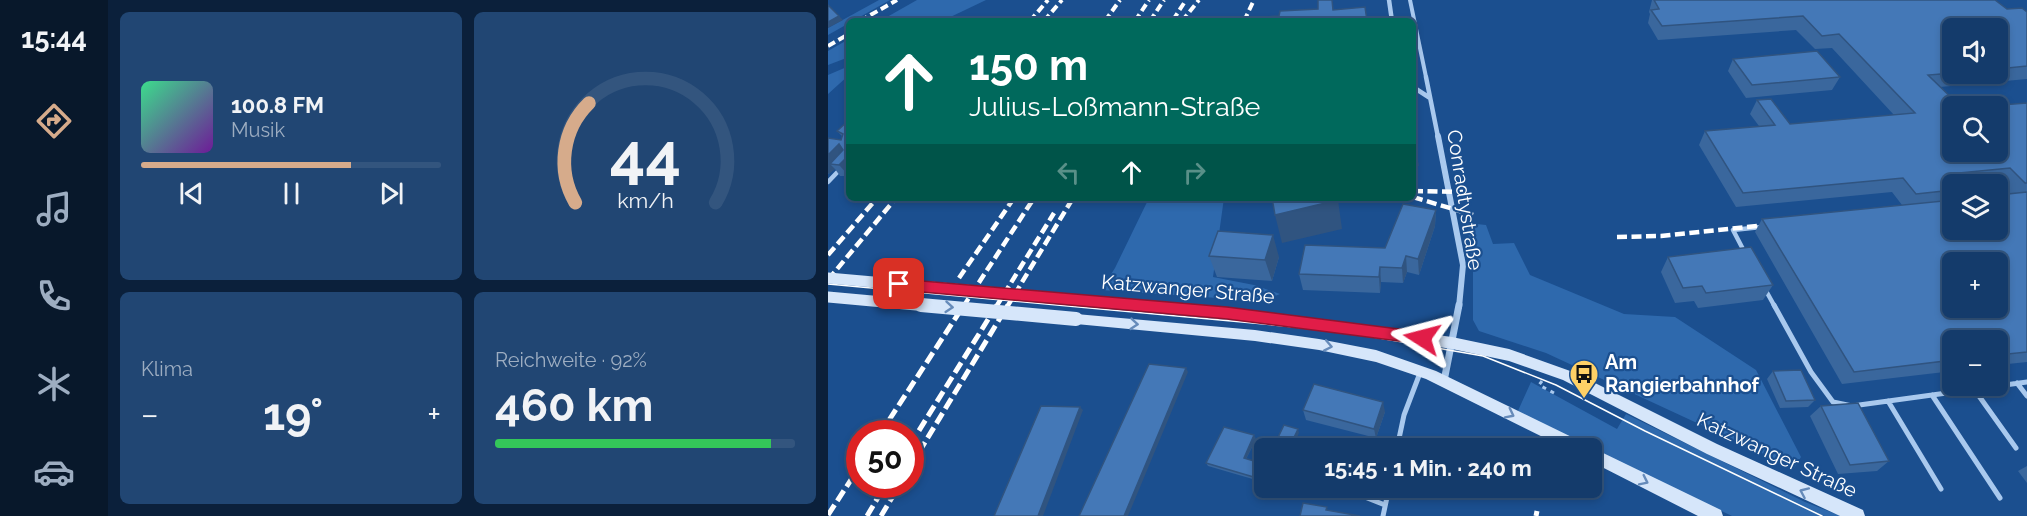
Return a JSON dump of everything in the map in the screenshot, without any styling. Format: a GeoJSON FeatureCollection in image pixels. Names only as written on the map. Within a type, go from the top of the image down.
{"type":"FeatureCollection","features":[{"type":"Feature","properties":{"kind":"main road","name":"Katzwanger Straße"},"geometry":{"type":"LineString","coordinates":[[828,278],[1267,317],[1452,343],[1509,355],[1558,372],[1712,449],[1857,516]]}},
{"type":"Feature","properties":{"kind":"main road","name":"Katzwanger Straße"},"geometry":{"type":"LineString","coordinates":[[828,297],[1235,333],[1364,353],[1421,370],[1559,438]]}},
{"type":"Feature","properties":{"kind":"main road"},"geometry":{"type":"LineString","coordinates":[[1602,460],[1715,516]]}},
{"type":"Feature","properties":{"kind":"street"},"geometry":{"type":"LineString","coordinates":[[1389,0],[1392,18]]}},
{"type":"Feature","properties":{"kind":"street","name":"Conradtystraße"},"geometry":{"type":"LineString","coordinates":[[1426,77],[1463,265],[1461,296],[1444,381]]}},
{"type":"Feature","properties":{"kind":"street"},"geometry":{"type":"LineString","coordinates":[[1416,89],[1431,99]]}},
{"type":"Feature","properties":{"kind":"lane"},"geometry":{"type":"LineString","coordinates":[[1410,0],[1414,18]]}},
{"type":"Feature","properties":{"kind":"lane"},"geometry":{"type":"LineString","coordinates":[[1416,29],[1426,77]]}},
{"type":"Feature","properties":{"kind":"lane"},"geometry":{"type":"LineString","coordinates":[[828,182],[846,163]]}},
{"type":"Feature","properties":{"kind":"lane"},"geometry":{"type":"LineString","coordinates":[[1749,260],[1733,230],[1767,227]]}},
{"type":"Feature","properties":{"kind":"lane"},"geometry":{"type":"LineString","coordinates":[[1761,280],[1811,372],[1833,402],[1852,406],[1942,394]]}},
{"type":"Feature","properties":{"kind":"lane"},"geometry":{"type":"LineString","coordinates":[[1399,438],[1404,415],[1421,370]]}},
{"type":"Feature","properties":{"kind":"lane"},"geometry":{"type":"LineString","coordinates":[[2008,385],[2027,382]]}},
{"type":"Feature","properties":{"kind":"lane"},"geometry":{"type":"LineString","coordinates":[[2017,384],[2027,396]]}},
{"type":"Feature","properties":{"kind":"lane"},"geometry":{"type":"LineString","coordinates":[[1932,395],[2000,498]]}},
{"type":"Feature","properties":{"kind":"lane"},"geometry":{"type":"LineString","coordinates":[[1979,396],[2016,448]]}},
{"type":"Feature","properties":{"kind":"lane"},"geometry":{"type":"LineString","coordinates":[[1888,401],[1941,489]]}},
{"type":"Feature","properties":{"kind":"lane"},"geometry":{"type":"LineString","coordinates":[[1367,498],[1385,505]]}},
{"type":"Feature","properties":{"kind":"lane"},"geometry":{"type":"LineString","coordinates":[[1383,516],[1387,498]]}},
{"type":"Feature","properties":{"kind":"shaded area"},"geometry":{"type":"Polygon","coordinates":[[[879,0],[890,0],[858,18],[846,18],[879,0]]]}},
{"type":"Feature","properties":{"kind":"shaded area"},"geometry":{"type":"Polygon","coordinates":[[[917,0],[986,0],[948,18],[885,18],[917,0]]]}},
{"type":"Feature","properties":{"kind":"shaded area"},"geometry":{"type":"Polygon","coordinates":[[[846,18],[846,25],[828,35],[828,28],[846,18]]]}},
{"type":"Feature","properties":{"kind":"shaded area"},"geometry":{"type":"Polygon","coordinates":[[[846,41],[846,58],[828,65],[828,51],[846,41]]]}},
{"type":"Feature","properties":{"kind":"shaded area"},"geometry":{"type":"Polygon","coordinates":[[[846,67],[846,78],[828,94],[828,75],[846,67]]]}},
{"type":"Feature","properties":{"kind":"shaded area"},"geometry":{"type":"Polygon","coordinates":[[[1148,201],[1224,201],[1213,277],[1254,285],[1280,294],[1262,301],[1101,290],[1115,268],[1148,201]]]}},
{"type":"Feature","properties":{"kind":"shaded area"},"geometry":{"type":"Polygon","coordinates":[[[1467,223],[1486,225],[1493,244],[1514,243],[1530,275],[1624,314],[1675,317],[1756,370],[1801,457],[1794,468],[1546,353],[1479,331],[1473,320],[1473,271],[1467,223]]]}},
{"type":"Feature","properties":{"kind":"shaded area"},"geometry":{"type":"Polygon","coordinates":[[[1531,382],[1617,429],[1626,414],[1805,502],[1841,516],[1732,516],[1602,454],[1602,438],[1569,438],[1517,413],[1531,382]]]}},
{"type":"Feature","properties":{"kind":"building"},"geometry":{"type":"Polygon","coordinates":[[[1318,0],[1332,0],[1333,10],[1365,7],[1367,18],[1246,18],[1279,16],[1280,11],[1318,9],[1318,0]]]}},
{"type":"Feature","properties":{"kind":"building"},"geometry":{"type":"Polygon","coordinates":[[[1654,0],[1995,0],[2007,9],[2022,8],[2027,12],[2027,66],[2008,68],[2008,18],[1942,18],[1942,74],[1928,75],[1950,96],[1942,96],[1942,162],[2008,162],[2008,104],[2027,103],[2027,183],[2010,168],[1942,174],[1942,191],[1916,194],[1903,178],[1743,193],[1705,131],[1775,125],[1757,100],[1771,99],[1790,124],[1915,113],[1839,34],[1822,36],[1803,16],[1662,26],[1651,10],[1659,9],[1654,0]]]}},
{"type":"Feature","properties":{"kind":"building"},"geometry":{"type":"Polygon","coordinates":[[[828,5],[839,16],[828,22],[828,5]]]}},
{"type":"Feature","properties":{"kind":"building"},"geometry":{"type":"Polygon","coordinates":[[[1817,51],[1840,77],[1752,85],[1733,59],[1817,51]]]}},
{"type":"Feature","properties":{"kind":"building"},"geometry":{"type":"Polygon","coordinates":[[[846,123],[846,158],[839,165],[830,164],[843,150],[839,144],[828,155],[828,138],[841,140],[843,134],[837,131],[846,123]]]}},
{"type":"Feature","properties":{"kind":"building"},"geometry":{"type":"Polygon","coordinates":[[[2027,192],[2027,352],[2008,354],[2008,330],[1942,330],[1942,361],[1854,372],[1762,219],[1942,201],[1942,240],[2008,240],[2008,194],[2027,192]]]}},
{"type":"Feature","properties":{"kind":"building"},"geometry":{"type":"Polygon","coordinates":[[[1273,201],[1334,201],[1275,215],[1273,201]]]}},
{"type":"Feature","properties":{"kind":"building"},"geometry":{"type":"Polygon","coordinates":[[[1403,204],[1436,210],[1418,259],[1406,256],[1402,268],[1380,267],[1379,277],[1299,274],[1305,245],[1385,248],[1403,204]]]}},
{"type":"Feature","properties":{"kind":"building"},"geometry":{"type":"Polygon","coordinates":[[[1218,231],[1273,235],[1265,260],[1209,256],[1218,231]]]}},
{"type":"Feature","properties":{"kind":"building"},"geometry":{"type":"Polygon","coordinates":[[[1751,247],[1773,285],[1706,293],[1702,286],[1683,288],[1668,257],[1751,247]]]}},
{"type":"Feature","properties":{"kind":"building"},"geometry":{"type":"Polygon","coordinates":[[[1149,364],[1186,368],[1124,516],[1079,516],[1149,364]]]}},
{"type":"Feature","properties":{"kind":"building"},"geometry":{"type":"Polygon","coordinates":[[[1801,370],[1815,400],[1786,401],[1773,371],[1801,370]]]}},
{"type":"Feature","properties":{"kind":"building"},"geometry":{"type":"Polygon","coordinates":[[[1314,384],[1383,402],[1374,429],[1303,410],[1314,384]]]}},
{"type":"Feature","properties":{"kind":"building"},"geometry":{"type":"Polygon","coordinates":[[[1858,403],[1889,461],[1850,465],[1821,406],[1858,403]]]}},
{"type":"Feature","properties":{"kind":"building"},"geometry":{"type":"Polygon","coordinates":[[[1041,406],[1080,407],[1038,516],[994,516],[1041,406]]]}},
{"type":"Feature","properties":{"kind":"building"},"geometry":{"type":"Polygon","coordinates":[[[1284,425],[1298,429],[1294,438],[1278,438],[1284,425]]]}},
{"type":"Feature","properties":{"kind":"building"},"geometry":{"type":"Polygon","coordinates":[[[1224,427],[1254,435],[1244,458],[1254,461],[1254,477],[1206,463],[1224,427]]]}},
{"type":"Feature","properties":{"kind":"building"},"geometry":{"type":"Polygon","coordinates":[[[1303,503],[1327,507],[1326,510],[1360,516],[1300,516],[1303,503]]]}},
{"type":"Feature","properties":{"kind":"tram line"},"geometry":{"type":"LineString","coordinates":[[828,284],[1339,331],[1483,356],[1556,385],[1645,431],[1822,516]]}},
{"type":"Feature","properties":{"kind":"railway"},"geometry":{"type":"LineString","coordinates":[[865,18],[897,0]]}},
{"type":"Feature","properties":{"kind":"railway"},"geometry":{"type":"LineString","coordinates":[[1033,18],[1048,0]]}},
{"type":"Feature","properties":{"kind":"railway"},"geometry":{"type":"LineString","coordinates":[[1047,18],[1062,0]]}},
{"type":"Feature","properties":{"kind":"railway"},"geometry":{"type":"LineString","coordinates":[[1107,18],[1120,0]]}},
{"type":"Feature","properties":{"kind":"railway"},"geometry":{"type":"LineString","coordinates":[[1137,18],[1149,0]]}},
{"type":"Feature","properties":{"kind":"railway"},"geometry":{"type":"LineString","coordinates":[[1152,18],[1164,0]]}},
{"type":"Feature","properties":{"kind":"railway"},"geometry":{"type":"LineString","coordinates":[[1174,18],[1186,0]]}},
{"type":"Feature","properties":{"kind":"railway"},"geometry":{"type":"LineString","coordinates":[[1184,18],[1199,0]]}},
{"type":"Feature","properties":{"kind":"railway"},"geometry":{"type":"LineString","coordinates":[[1245,18],[1254,0]]}},
{"type":"Feature","properties":{"kind":"railway"},"geometry":{"type":"LineString","coordinates":[[828,46],[846,36]]}},
{"type":"Feature","properties":{"kind":"railway"},"geometry":{"type":"LineString","coordinates":[[1416,191],[1463,192]]}},
{"type":"Feature","properties":{"kind":"railway"},"geometry":{"type":"LineString","coordinates":[[1416,198],[1473,215]]}},
{"type":"Feature","properties":{"kind":"railway"},"geometry":{"type":"LineString","coordinates":[[828,255],[874,201]]}},
{"type":"Feature","properties":{"kind":"railway"},"geometry":{"type":"LineString","coordinates":[[828,280],[894,201]]}},
{"type":"Feature","properties":{"kind":"railway"},"geometry":{"type":"LineString","coordinates":[[959,278],[1012,201]]}},
{"type":"Feature","properties":{"kind":"railway"},"geometry":{"type":"LineString","coordinates":[[963,307],[1032,201]]}},
{"type":"Feature","properties":{"kind":"railway"},"geometry":{"type":"LineString","coordinates":[[1007,307],[1071,201]]}},
{"type":"Feature","properties":{"kind":"railway"},"geometry":{"type":"LineString","coordinates":[[996,307],[1054,213]]}},
{"type":"Feature","properties":{"kind":"railway"},"geometry":{"type":"LineString","coordinates":[[1617,237],[1661,236],[1775,224]]}},
{"type":"Feature","properties":{"kind":"railway"},"geometry":{"type":"LineString","coordinates":[[889,420],[964,305]]}},
{"type":"Feature","properties":{"kind":"railway"},"geometry":{"type":"LineString","coordinates":[[924,422],[997,305]]}},
{"type":"Feature","properties":{"kind":"railway"},"geometry":{"type":"LineString","coordinates":[[924,444],[1008,305]]}},
{"type":"Feature","properties":{"kind":"railway"},"geometry":{"type":"LineString","coordinates":[[828,515],[846,487]]}},
{"type":"Feature","properties":{"kind":"railway"},"geometry":{"type":"LineString","coordinates":[[867,516],[878,498]]}},
{"type":"Feature","properties":{"kind":"railway"},"geometry":{"type":"LineString","coordinates":[[881,516],[892,498]]}},
{"type":"Feature","properties":{"kind":"railway"},"geometry":{"type":"LineString","coordinates":[[1536,516],[1537,511]]}},
{"type":"Feature","properties":{"kind":"place","name":"Am Rangierbahnhof"},"geometry":{"type":"Point","coordinates":[1584,400]}},
{"type":"Feature","properties":{"kind":"route"},"geometry":{"type":"LineString","coordinates":[[899,284],[1267,317],[1422,338]]}}]}
